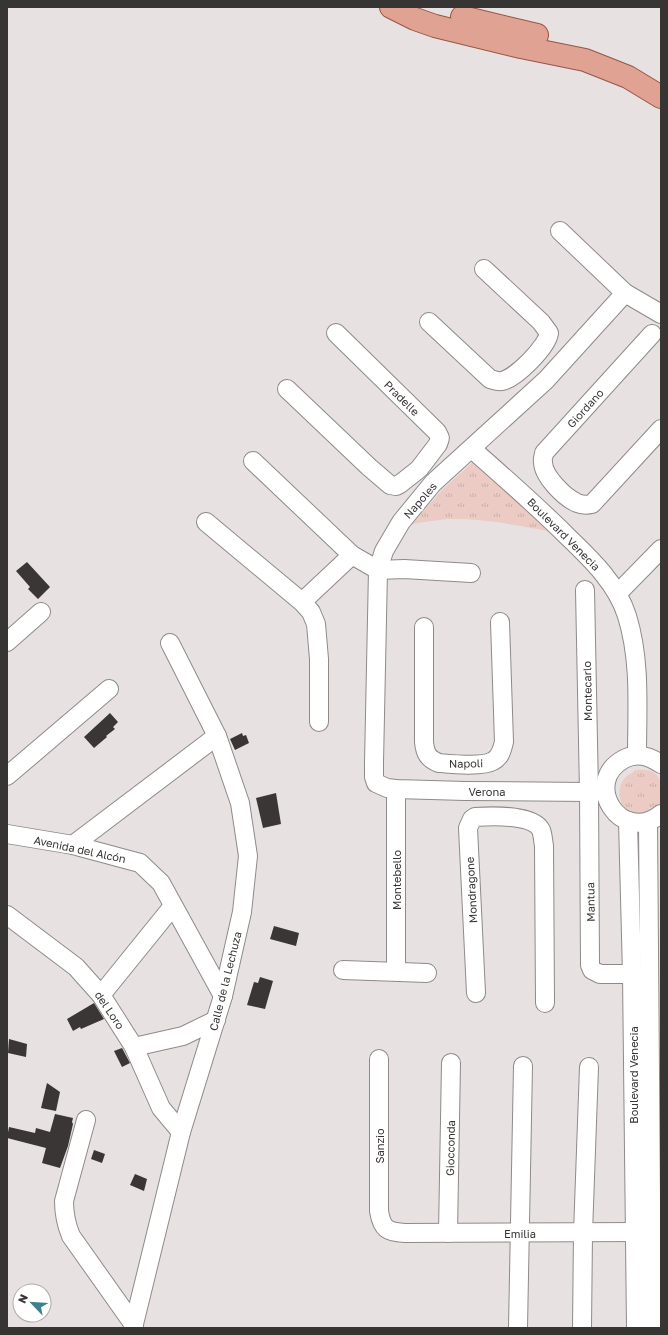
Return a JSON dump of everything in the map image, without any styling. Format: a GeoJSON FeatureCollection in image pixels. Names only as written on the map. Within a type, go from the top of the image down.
{"type":"FeatureCollection","features":[{"type":"Feature","properties":{"kind":"main road"},"geometry":{"type":"LineString","coordinates":[[391,7],[435,26],[521,47],[584,60],[628,77],[661,97]]}},
{"type":"Feature","properties":{"kind":"main road"},"geometry":{"type":"LineString","coordinates":[[427,7],[439,12],[589,46],[627,60],[661,81]]}},
{"type":"Feature","properties":{"kind":"street"},"geometry":{"type":"LineString","coordinates":[[560,231],[625,293],[661,314]]}},
{"type":"Feature","properties":{"kind":"street"},"geometry":{"type":"LineString","coordinates":[[429,322],[490,378],[496,381],[502,381],[528,364],[548,339],[550,333],[541,322],[484,268]]}},
{"type":"Feature","properties":{"kind":"street","name":"Napoles"},"geometry":{"type":"LineString","coordinates":[[374,777],[378,570],[384,551],[402,522],[433,483],[546,380],[625,293]]}},
{"type":"Feature","properties":{"kind":"street","name":"Pradelle"},"geometry":{"type":"LineString","coordinates":[[287,389],[390,485],[396,486],[400,484],[420,469],[438,444],[440,438],[437,432],[336,333]]}},
{"type":"Feature","properties":{"kind":"street","name":"Giordano"},"geometry":{"type":"LineString","coordinates":[[652,334],[544,453],[542,460],[543,467],[549,478],[571,500],[585,505],[592,504],[661,429]]}},
{"type":"Feature","properties":{"kind":"street"},"geometry":{"type":"LineString","coordinates":[[528,364],[546,380]]}},
{"type":"Feature","properties":{"kind":"street","name":"Boulevard Venecia"},"geometry":{"type":"LineString","coordinates":[[472,449],[540,508],[596,564],[618,593],[627,616],[636,661],[637,755]]}},
{"type":"Feature","properties":{"kind":"street"},"geometry":{"type":"LineString","coordinates":[[253,460],[352,555],[378,570],[404,569],[471,573]]}},
{"type":"Feature","properties":{"kind":"street"},"geometry":{"type":"LineString","coordinates":[[420,469],[433,483]]}},
{"type":"Feature","properties":{"kind":"street"},"geometry":{"type":"LineString","coordinates":[[540,508],[557,487]]}},
{"type":"Feature","properties":{"kind":"street"},"geometry":{"type":"LineString","coordinates":[[206,522],[302,602],[311,612],[316,624],[319,659],[319,722]]}},
{"type":"Feature","properties":{"kind":"street"},"geometry":{"type":"LineString","coordinates":[[618,593],[661,549]]}},
{"type":"Feature","properties":{"kind":"street"},"geometry":{"type":"LineString","coordinates":[[302,602],[352,555]]}},
{"type":"Feature","properties":{"kind":"street","name":"Montecarlo"},"geometry":{"type":"LineString","coordinates":[[585,590],[597,791]]}},
{"type":"Feature","properties":{"kind":"street"},"geometry":{"type":"LineString","coordinates":[[7,642],[41,612]]}},
{"type":"Feature","properties":{"kind":"street","name":"Napoli"},"geometry":{"type":"LineString","coordinates":[[424,627],[424,742],[428,757],[432,761],[439,763],[485,763],[493,762],[498,758],[502,750],[504,731],[500,622]]}},
{"type":"Feature","properties":{"kind":"street","name":"Calle de la Lechuza"},"geometry":{"type":"LineString","coordinates":[[134,1326],[181,1132],[223,996],[242,912],[248,856],[240,803],[216,736],[170,642]]}},
{"type":"Feature","properties":{"kind":"street"},"geometry":{"type":"LineString","coordinates":[[7,776],[109,689]]}},
{"type":"Feature","properties":{"kind":"street"},"geometry":{"type":"LineString","coordinates":[[72,845],[216,736]]}},
{"type":"Feature","properties":{"kind":"street"},"geometry":{"type":"LineString","coordinates":[[654,818],[641,823],[628,821],[616,814],[597,791],[618,762],[628,757],[637,755],[652,758],[661,764]]}},
{"type":"Feature","properties":{"kind":"street"},"geometry":{"type":"LineString","coordinates":[[465,764],[465,791]]}},
{"type":"Feature","properties":{"kind":"street","name":"Verona"},"geometry":{"type":"LineString","coordinates":[[374,777],[376,783],[380,786],[396,789],[465,791],[597,791]]}},
{"type":"Feature","properties":{"kind":"street","name":"Montebello"},"geometry":{"type":"LineString","coordinates":[[396,789],[396,971]]}},
{"type":"Feature","properties":{"kind":"street"},"geometry":{"type":"LineString","coordinates":[[503,791],[503,817],[522,818],[532,821],[540,830],[543,838],[544,1003]]}},
{"type":"Feature","properties":{"kind":"street","name":"Mantua"},"geometry":{"type":"LineString","coordinates":[[597,791],[590,965],[592,970],[600,974],[632,974]]}},
{"type":"Feature","properties":{"kind":"street","name":"Mondragone"},"geometry":{"type":"LineString","coordinates":[[476,993],[468,828],[472,819],[475,817],[503,817]]}},
{"type":"Feature","properties":{"kind":"street","name":"Boulevard Venecia"},"geometry":{"type":"LineString","coordinates":[[636,1328],[649,1232],[654,818]]}},
{"type":"Feature","properties":{"kind":"street","name":"Boulevard Venecia"},"geometry":{"type":"LineString","coordinates":[[628,821],[632,974],[649,1232],[652,1328]]}},
{"type":"Feature","properties":{"kind":"street","name":"Avenida del Alcón"},"geometry":{"type":"LineString","coordinates":[[7,834],[72,845],[140,863],[161,883],[223,996]]}},
{"type":"Feature","properties":{"kind":"street"},"geometry":{"type":"LineString","coordinates":[[101,995],[173,906]]}},
{"type":"Feature","properties":{"kind":"street","name":"del Loro"},"geometry":{"type":"LineString","coordinates":[[7,915],[76,967],[101,995],[134,1047],[161,1108],[181,1132]]}},
{"type":"Feature","properties":{"kind":"street"},"geometry":{"type":"LineString","coordinates":[[343,970],[427,973]]}},
{"type":"Feature","properties":{"kind":"street"},"geometry":{"type":"LineString","coordinates":[[134,1047],[183,1036],[216,1020]]}},
{"type":"Feature","properties":{"kind":"street","name":"Sanzio"},"geometry":{"type":"LineString","coordinates":[[379,1059],[379,1211],[380,1222],[388,1230]]}},
{"type":"Feature","properties":{"kind":"street","name":"Giocconda"},"geometry":{"type":"LineString","coordinates":[[448,1233],[451,1063]]}},
{"type":"Feature","properties":{"kind":"street"},"geometry":{"type":"LineString","coordinates":[[518,1328],[522,1066]]}},
{"type":"Feature","properties":{"kind":"street"},"geometry":{"type":"LineString","coordinates":[[582,1328],[588,1067]]}},
{"type":"Feature","properties":{"kind":"street","name":"Calle de la Lechuza"},"geometry":{"type":"LineString","coordinates":[[86,1120],[64,1201],[66,1226],[71,1236],[134,1326]]}},
{"type":"Feature","properties":{"kind":"street","name":"Emilia"},"geometry":{"type":"LineString","coordinates":[[388,1230],[405,1233],[649,1232]]}},
{"type":"Feature","properties":{"kind":"green space"},"geometry":{"type":"Polygon","coordinates":[[[474,461],[552,532],[487,521],[461,519],[434,520],[412,524],[442,490],[474,461]]]}},
{"type":"Feature","properties":{"kind":"green space"},"geometry":{"type":"Polygon","coordinates":[[[636,770],[652,772],[657,775],[659,779],[661,784],[661,805],[656,810],[638,814],[626,809],[623,805],[620,794],[621,784],[628,775],[636,770]]]}},
{"type":"Feature","properties":{"kind":"building"},"geometry":{"type":"Polygon","coordinates":[[[27,562],[50,587],[38,599],[28,589],[30,587],[16,571],[27,562]]]}},
{"type":"Feature","properties":{"kind":"building"},"geometry":{"type":"Polygon","coordinates":[[[110,713],[118,722],[113,727],[115,729],[94,748],[84,737],[110,713]]]}},
{"type":"Feature","properties":{"kind":"building"},"geometry":{"type":"Polygon","coordinates":[[[242,733],[243,736],[246,735],[249,743],[235,750],[230,739],[242,733]]]}},
{"type":"Feature","properties":{"kind":"building"},"geometry":{"type":"Polygon","coordinates":[[[276,793],[281,824],[263,828],[256,798],[276,793]]]}},
{"type":"Feature","properties":{"kind":"building"},"geometry":{"type":"Polygon","coordinates":[[[274,926],[299,933],[296,946],[270,939],[274,926]]]}},
{"type":"Feature","properties":{"kind":"building"},"geometry":{"type":"Polygon","coordinates":[[[260,977],[273,981],[265,1009],[247,1005],[254,982],[258,983],[260,977]]]}},
{"type":"Feature","properties":{"kind":"building"},"geometry":{"type":"Polygon","coordinates":[[[94,1003],[104,1019],[81,1029],[80,1027],[73,1031],[67,1019],[94,1003]]]}},
{"type":"Feature","properties":{"kind":"building"},"geometry":{"type":"Polygon","coordinates":[[[9,1039],[27,1044],[26,1057],[8,1053],[9,1039]]]}},
{"type":"Feature","properties":{"kind":"building"},"geometry":{"type":"Polygon","coordinates":[[[122,1048],[130,1063],[122,1067],[114,1051],[122,1048]]]}},
{"type":"Feature","properties":{"kind":"building"},"geometry":{"type":"Polygon","coordinates":[[[47,1083],[60,1092],[56,1111],[41,1108],[47,1083]]]}},
{"type":"Feature","properties":{"kind":"building"},"geometry":{"type":"Polygon","coordinates":[[[55,1114],[73,1118],[68,1146],[60,1168],[42,1163],[46,1148],[7,1138],[9,1127],[35,1133],[36,1128],[50,1132],[55,1114]]]}},
{"type":"Feature","properties":{"kind":"building"},"geometry":{"type":"Polygon","coordinates":[[[94,1150],[105,1154],[102,1163],[91,1159],[94,1150]]]}},
{"type":"Feature","properties":{"kind":"building"},"geometry":{"type":"Polygon","coordinates":[[[135,1174],[147,1179],[144,1191],[130,1185],[135,1174]]]}}]}
